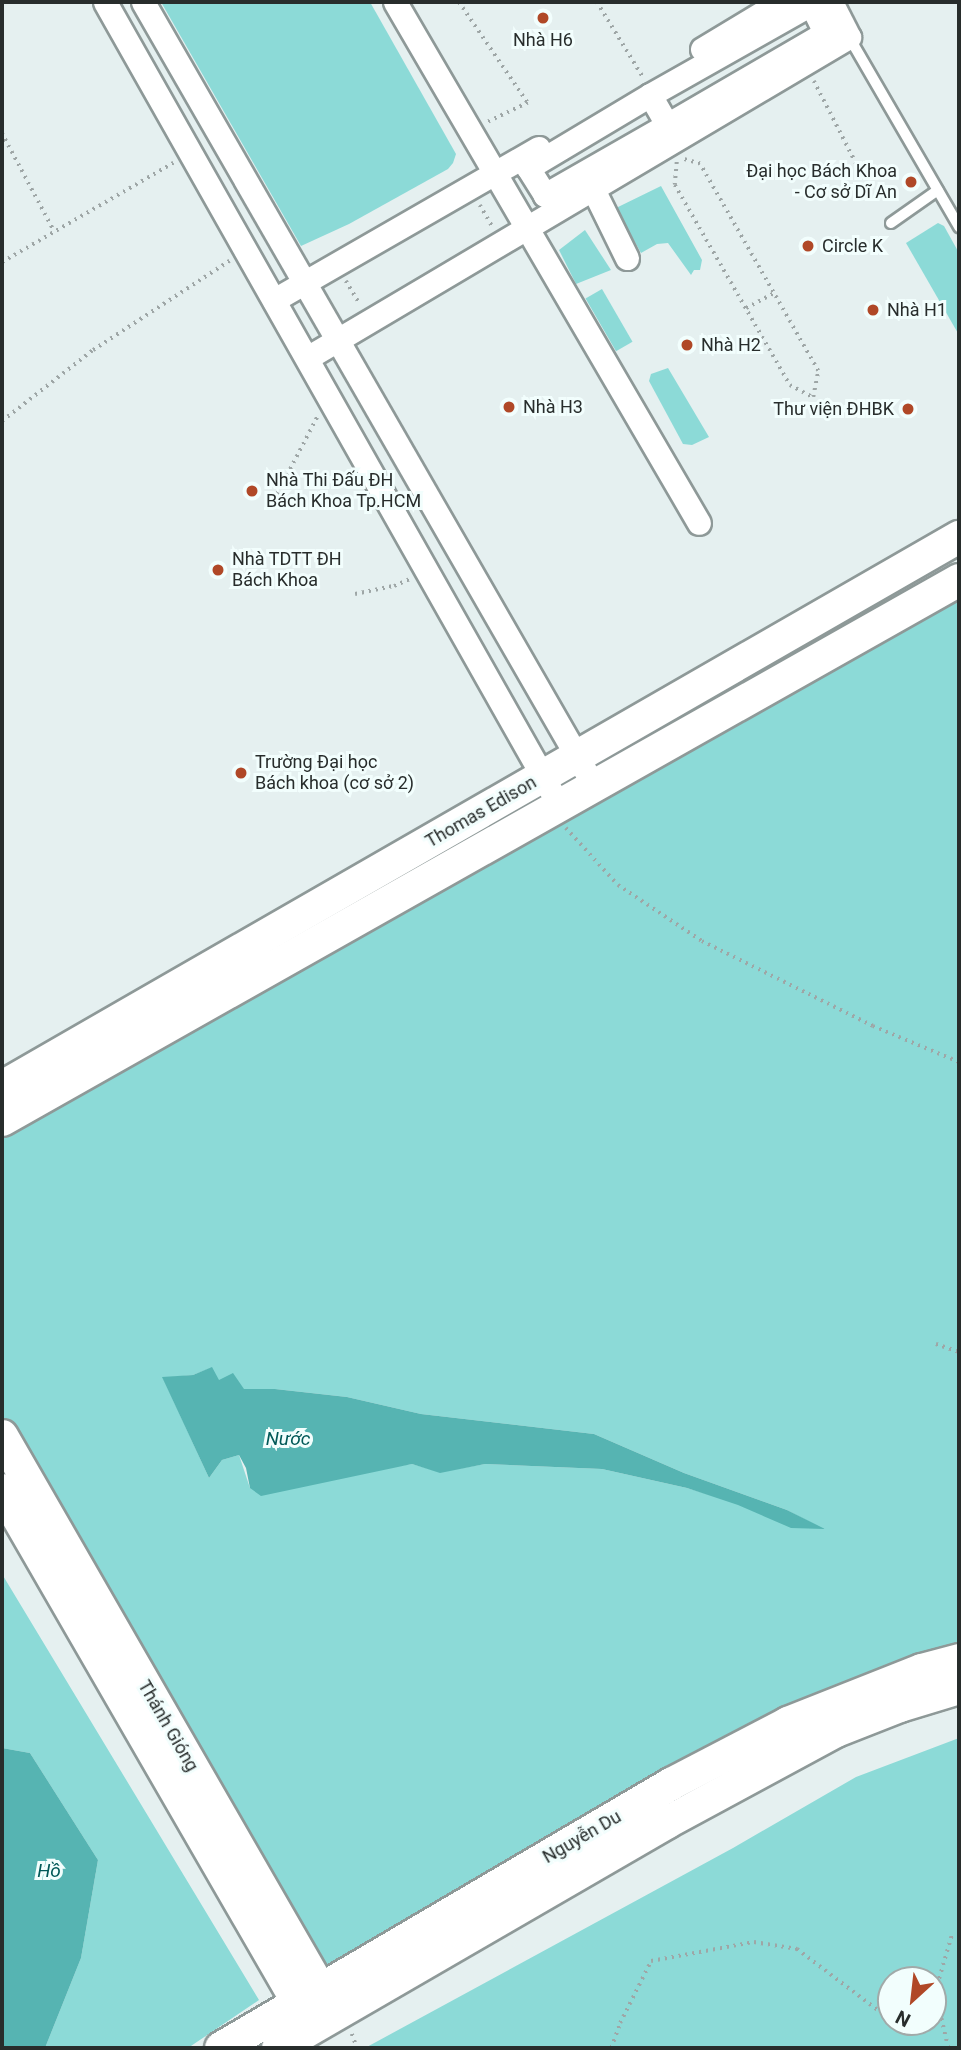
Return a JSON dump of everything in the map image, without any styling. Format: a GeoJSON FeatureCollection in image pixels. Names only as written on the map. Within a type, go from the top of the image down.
{"type":"FeatureCollection","features":[{"type":"Feature","properties":{"kind":"street"},"geometry":{"type":"LineString","coordinates":[[105,2],[543,776],[555,808]]}},
{"type":"Feature","properties":{"kind":"street"},"geometry":{"type":"LineString","coordinates":[[143,2],[575,758],[594,786]]}},
{"type":"Feature","properties":{"kind":"street"},"geometry":{"type":"LineString","coordinates":[[396,2],[699,523]]}},
{"type":"Feature","properties":{"kind":"street"},"geometry":{"type":"LineString","coordinates":[[274,300],[648,89],[811,4],[825,33],[545,195],[528,168],[648,89],[780,2]]}},
{"type":"Feature","properties":{"kind":"street"},"geometry":{"type":"LineString","coordinates":[[307,359],[849,37],[831,2]]}},
{"type":"Feature","properties":{"kind":"street"},"geometry":{"type":"LineString","coordinates":[[648,89],[667,125]]}},
{"type":"Feature","properties":{"kind":"street"},"geometry":{"type":"LineString","coordinates":[[169,114],[198,98]]}},
{"type":"Feature","properties":{"kind":"street"},"geometry":{"type":"LineString","coordinates":[[593,189],[627,258]]}},
{"type":"Feature","properties":{"kind":"street","name":"Thomas Edison"},"geometry":{"type":"LineString","coordinates":[[2,1087],[959,537]]}},
{"type":"Feature","properties":{"kind":"street"},"geometry":{"type":"LineString","coordinates":[[431,579],[467,569]]}},
{"type":"Feature","properties":{"kind":"street","name":"Thomas Edison"},"geometry":{"type":"LineString","coordinates":[[2,1120],[959,580]]}},
{"type":"Feature","properties":{"kind":"street","name":"Thánh Gióng"},"geometry":{"type":"LineString","coordinates":[[2,1436],[102,1637],[316,2009]]}},
{"type":"Feature","properties":{"kind":"street","name":"Thánh Gióng"},"geometry":{"type":"LineString","coordinates":[[2,1490],[102,1637]]}},
{"type":"Feature","properties":{"kind":"street","name":"Nguyễn Du"},"geometry":{"type":"LineString","coordinates":[[658,1811],[671,1784],[788,1723],[922,1670],[959,1660]]}},
{"type":"Feature","properties":{"kind":"street","name":"Nguyễn Du"},"geometry":{"type":"LineString","coordinates":[[221,2048],[316,2009],[658,1811],[836,1731],[900,1706],[959,1688]]}},
{"type":"Feature","properties":{"kind":"street","name":"Nguyễn Du"},"geometry":{"type":"LineString","coordinates":[[278,2048],[316,2009]]}},
{"type":"Feature","properties":{"kind":"lane"},"geometry":{"type":"LineString","coordinates":[[849,37],[959,227]]}},
{"type":"Feature","properties":{"kind":"lane"},"geometry":{"type":"LineString","coordinates":[[891,223],[938,190]]}},
{"type":"Feature","properties":{"kind":"path"},"geometry":{"type":"LineString","coordinates":[[459,2],[528,103],[470,131]]}},
{"type":"Feature","properties":{"kind":"path"},"geometry":{"type":"LineString","coordinates":[[597,2],[648,89]]}},
{"type":"Feature","properties":{"kind":"path"},"geometry":{"type":"LineString","coordinates":[[804,63],[856,163]]}},
{"type":"Feature","properties":{"kind":"path"},"geometry":{"type":"LineString","coordinates":[[2,133],[53,229]]}},
{"type":"Feature","properties":{"kind":"path"},"geometry":{"type":"LineString","coordinates":[[2,262],[53,229],[190,153]]}},
{"type":"Feature","properties":{"kind":"path"},"geometry":{"type":"LineString","coordinates":[[677,157],[700,164],[774,293],[818,371],[813,397],[790,385],[675,185],[677,157]]}},
{"type":"Feature","properties":{"kind":"path"},"geometry":{"type":"LineString","coordinates":[[476,199],[494,228]]}},
{"type":"Feature","properties":{"kind":"path"},"geometry":{"type":"LineString","coordinates":[[2,421],[93,350],[245,250]]}},
{"type":"Feature","properties":{"kind":"path"},"geometry":{"type":"LineString","coordinates":[[342,275],[361,305]]}},
{"type":"Feature","properties":{"kind":"path"},"geometry":{"type":"LineString","coordinates":[[746,308],[774,293]]}},
{"type":"Feature","properties":{"kind":"path"},"geometry":{"type":"LineString","coordinates":[[277,494],[328,396]]}},
{"type":"Feature","properties":{"kind":"path"},"geometry":{"type":"LineString","coordinates":[[355,594],[431,579]]}},
{"type":"Feature","properties":{"kind":"path"},"geometry":{"type":"LineString","coordinates":[[555,808],[618,885],[702,941],[873,1026],[959,1062]]}},
{"type":"Feature","properties":{"kind":"path"},"geometry":{"type":"LineString","coordinates":[[936,1344],[959,1352]]}},
{"type":"Feature","properties":{"kind":"path"},"geometry":{"type":"LineString","coordinates":[[943,1966],[952,1934]]}},
{"type":"Feature","properties":{"kind":"path"},"geometry":{"type":"LineString","coordinates":[[611,2048],[620,2023],[651,1961],[754,1942],[797,1949],[877,2009]]}},
{"type":"Feature","properties":{"kind":"shaded area"},"geometry":{"type":"Polygon","coordinates":[[[161,2],[370,2],[456,154],[453,163],[448,169],[349,224],[301,246],[161,2]]]}},
{"type":"Feature","properties":{"kind":"shaded area"},"geometry":{"type":"Polygon","coordinates":[[[661,186],[702,260],[700,270],[694,270],[691,275],[668,243],[657,244],[641,253],[616,208],[661,186]]]}},
{"type":"Feature","properties":{"kind":"shaded area"},"geometry":{"type":"Polygon","coordinates":[[[938,223],[944,226],[959,253],[959,335],[906,243],[938,223]]]}},
{"type":"Feature","properties":{"kind":"shaded area"},"geometry":{"type":"Polygon","coordinates":[[[585,230],[611,270],[576,284],[559,250],[585,230]]]}},
{"type":"Feature","properties":{"kind":"shaded area"},"geometry":{"type":"Polygon","coordinates":[[[602,289],[632,342],[616,351],[586,298],[602,289]]]}},
{"type":"Feature","properties":{"kind":"shaded area"},"geometry":{"type":"Polygon","coordinates":[[[668,368],[709,437],[692,445],[683,444],[649,381],[651,374],[668,368]]]}},
{"type":"Feature","properties":{"kind":"shaded area"},"geometry":{"type":"Polygon","coordinates":[[[959,587],[959,1651],[319,1977],[2,1417],[2,1136],[959,587]],[[211,1368],[193,1375],[163,1378],[209,1478],[222,1460],[239,1455],[250,1488],[412,1464],[440,1472],[485,1464],[602,1469],[687,1488],[823,1529],[787,1510],[684,1473],[594,1434],[421,1414],[347,1397],[275,1389],[243,1389],[218,1380],[211,1368]]]}},
{"type":"Feature","properties":{"kind":"shaded area"},"geometry":{"type":"Polygon","coordinates":[[[2,1574],[259,2000],[188,2048],[45,2048],[81,1958],[98,1860],[30,1753],[2,1748],[2,1574]]]}},
{"type":"Feature","properties":{"kind":"shaded area"},"geometry":{"type":"Polygon","coordinates":[[[959,1738],[959,2048],[365,2048],[733,1848],[856,1777],[959,1738]]]}},
{"type":"Feature","properties":{"kind":"water","name":"Nước"},"geometry":{"type":"Polygon","coordinates":[[[212,1367],[219,1380],[233,1373],[244,1389],[275,1389],[347,1397],[421,1414],[594,1434],[684,1473],[787,1510],[825,1529],[791,1528],[738,1505],[687,1488],[602,1469],[485,1464],[440,1473],[412,1464],[261,1496],[250,1488],[246,1468],[239,1455],[222,1460],[209,1478],[162,1377],[193,1375],[212,1367]]]}},
{"type":"Feature","properties":{"kind":"water","name":"Hồ"},"geometry":{"type":"Polygon","coordinates":[[[2,1748],[30,1753],[98,1860],[81,1958],[45,2048],[2,2048],[2,1748]]]}},
{"type":"Feature","properties":{"kind":"place","name":"Nhà H6"},"geometry":{"type":"Point","coordinates":[543,18]}},
{"type":"Feature","properties":{"kind":"place","name":"Đại học Bách Khoa - Cơ sở Dĩ An"},"geometry":{"type":"Point","coordinates":[911,182]}},
{"type":"Feature","properties":{"kind":"place","name":"Circle K"},"geometry":{"type":"Point","coordinates":[808,246]}},
{"type":"Feature","properties":{"kind":"place","name":"Nhà H1"},"geometry":{"type":"Point","coordinates":[873,310]}},
{"type":"Feature","properties":{"kind":"place","name":"Nhà H2"},"geometry":{"type":"Point","coordinates":[687,345]}},
{"type":"Feature","properties":{"kind":"place","name":"Nhà H3"},"geometry":{"type":"Point","coordinates":[509,407]}},
{"type":"Feature","properties":{"kind":"place","name":"Thư viện ĐHBK"},"geometry":{"type":"Point","coordinates":[908,409]}},
{"type":"Feature","properties":{"kind":"place","name":"Nhà Thi Đấu ĐH Bách Khoa Tp.HCM"},"geometry":{"type":"Point","coordinates":[252,491]}},
{"type":"Feature","properties":{"kind":"place","name":"Nhà TDTT ĐH Bách Khoa"},"geometry":{"type":"Point","coordinates":[218,570]}},
{"type":"Feature","properties":{"kind":"place","name":"Trường Đại học Bách khoa (cơ sở 2)"},"geometry":{"type":"Point","coordinates":[241,773]}}]}
